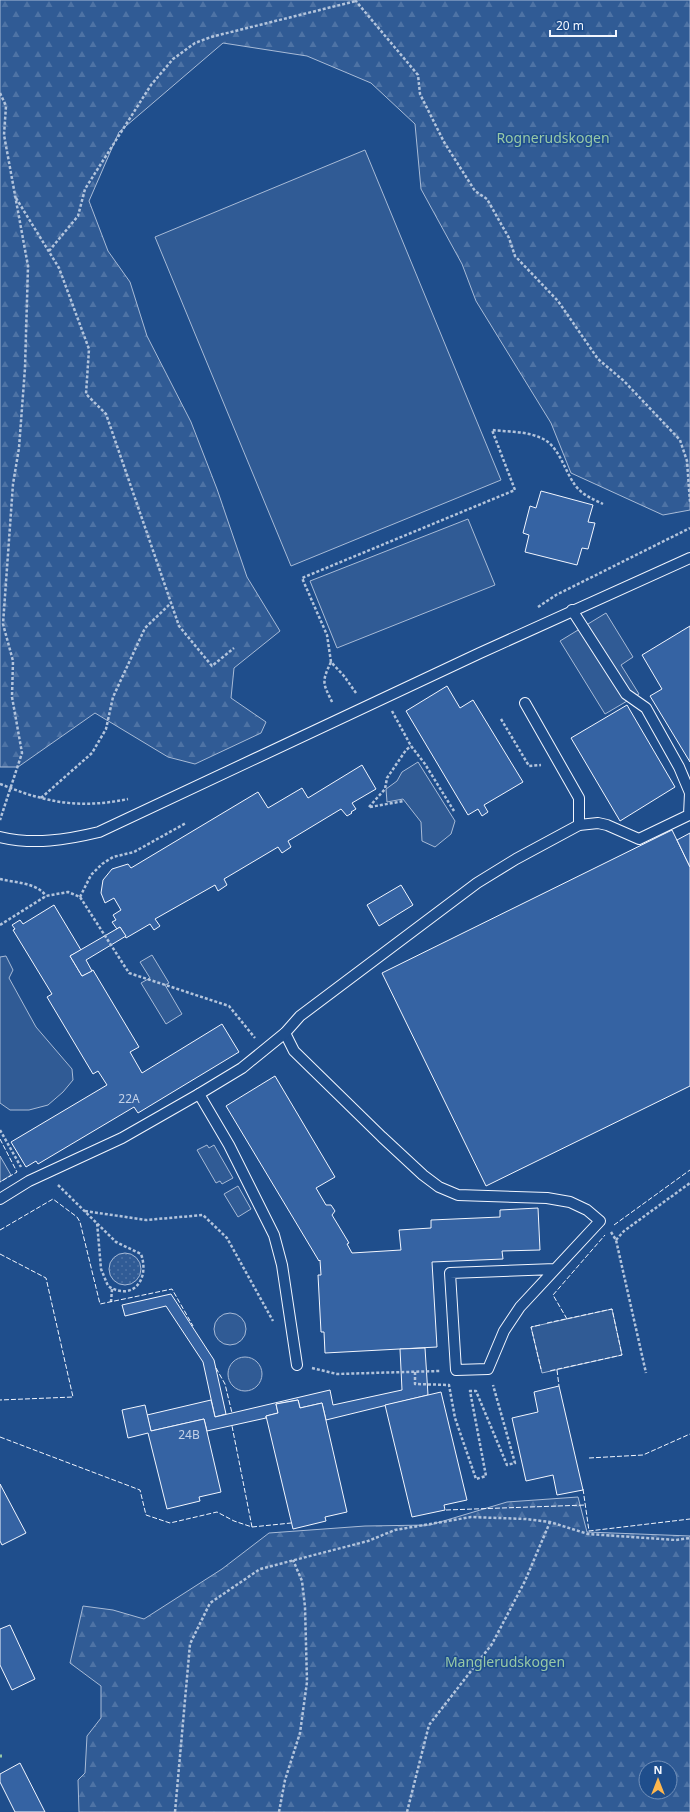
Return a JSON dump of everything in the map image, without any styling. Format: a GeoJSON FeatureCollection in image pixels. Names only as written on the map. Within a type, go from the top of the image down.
{"type":"FeatureCollection","features":[{"type":"Feature","properties":{"kind":"lane"},"geometry":{"type":"LineString","coordinates":[[0,837],[16,841],[37,842],[70,839],[99,832],[572,610],[690,558]]}},
{"type":"Feature","properties":{"kind":"lane"},"geometry":{"type":"LineString","coordinates":[[0,1199],[29,1181],[122,1138],[242,1068],[285,1032],[300,1016],[477,883],[516,859],[579,825],[598,823],[608,825],[639,839],[689,815],[690,793],[680,767],[646,708],[626,694],[572,610]]}},
{"type":"Feature","properties":{"kind":"lane"},"geometry":{"type":"LineString","coordinates":[[525,703],[579,798],[579,825]]}},
{"type":"Feature","properties":{"kind":"lane"},"geometry":{"type":"LineString","coordinates":[[285,1032],[294,1051],[382,1137],[439,1187],[458,1195],[547,1198],[570,1202],[587,1210],[600,1221],[520,1307],[504,1331],[488,1369],[456,1370],[450,1273],[555,1269]]}},
{"type":"Feature","properties":{"kind":"lane"},"geometry":{"type":"LineString","coordinates":[[199,1094],[229,1145],[274,1235],[282,1265],[297,1365]]}},
{"type":"Feature","properties":{"kind":"path"},"geometry":{"type":"LineString","coordinates":[[49,251],[78,216],[85,189],[151,85],[173,59],[195,43],[211,37],[356,0],[418,75],[420,94],[444,142],[475,191],[487,199],[509,238],[515,256],[558,301],[598,359],[624,381],[680,440],[687,460],[690,502]]}},
{"type":"Feature","properties":{"kind":"path"},"geometry":{"type":"LineString","coordinates":[[0,93],[6,106],[4,135],[28,266],[25,368],[19,448],[13,484],[3,624],[14,662],[12,697],[22,753],[0,820]]}},
{"type":"Feature","properties":{"kind":"path"},"geometry":{"type":"LineString","coordinates":[[0,102],[6,106]]}},
{"type":"Feature","properties":{"kind":"path"},"geometry":{"type":"LineString","coordinates":[[15,196],[60,268],[89,349],[86,394],[106,414],[178,626],[212,666],[234,648]]}},
{"type":"Feature","properties":{"kind":"path"},"geometry":{"type":"LineString","coordinates":[[340,718],[325,688],[324,678],[331,662],[327,635],[302,578],[515,490],[492,430],[526,434],[542,438],[557,453],[575,486],[584,494],[603,504]]}},
{"type":"Feature","properties":{"kind":"path"},"geometry":{"type":"LineString","coordinates":[[534,610],[556,595],[690,528]]}},
{"type":"Feature","properties":{"kind":"path"},"geometry":{"type":"LineString","coordinates":[[40,798],[92,753],[106,729],[113,697],[145,628],[171,603]]}},
{"type":"Feature","properties":{"kind":"path"},"geometry":{"type":"LineString","coordinates":[[331,662],[344,676],[363,708]]}},
{"type":"Feature","properties":{"kind":"path"},"geometry":{"type":"LineString","coordinates":[[391,709],[411,746],[426,764],[454,811]]}},
{"type":"Feature","properties":{"kind":"path"},"geometry":{"type":"LineString","coordinates":[[501,719],[529,766],[559,763]]}},
{"type":"Feature","properties":{"kind":"path"},"geometry":{"type":"LineString","coordinates":[[404,801],[369,807],[385,789],[387,778],[406,750],[411,746]]}},
{"type":"Feature","properties":{"kind":"path"},"geometry":{"type":"LineString","coordinates":[[0,784],[40,798],[92,804],[135,798]]}},
{"type":"Feature","properties":{"kind":"path"},"geometry":{"type":"LineString","coordinates":[[80,897],[91,875],[102,864],[113,857],[134,852],[186,823]]}},
{"type":"Feature","properties":{"kind":"path"},"geometry":{"type":"LineString","coordinates":[[0,879],[17,881],[39,889],[46,896]]}},
{"type":"Feature","properties":{"kind":"path"},"geometry":{"type":"LineString","coordinates":[[0,925],[46,896],[68,892],[80,897],[129,973],[229,1006],[264,1049]]}},
{"type":"Feature","properties":{"kind":"path"},"geometry":{"type":"LineString","coordinates":[[0,1130],[29,1181]]}},
{"type":"Feature","properties":{"kind":"path"},"geometry":{"type":"LineString","coordinates":[[46,1174],[97,1222],[116,1242],[141,1254],[145,1265],[144,1274],[140,1283],[134,1288],[127,1291],[112,1289],[108,1286],[103,1274],[97,1222]]}},
{"type":"Feature","properties":{"kind":"path"},"geometry":{"type":"LineString","coordinates":[[616,1240],[624,1231],[690,1182]]}},
{"type":"Feature","properties":{"kind":"path"},"geometry":{"type":"LineString","coordinates":[[85,1211],[146,1220],[203,1215],[227,1238],[275,1325]]}},
{"type":"Feature","properties":{"kind":"path"},"geometry":{"type":"LineString","coordinates":[[600,1221],[616,1240],[646,1373]]}},
{"type":"Feature","properties":{"kind":"path"},"geometry":{"type":"LineString","coordinates":[[111,1302],[112,1289]]}},
{"type":"Feature","properties":{"kind":"path"},"geometry":{"type":"LineString","coordinates":[[297,1365],[337,1374],[456,1370]]}},
{"type":"Feature","properties":{"kind":"path"},"geometry":{"type":"LineString","coordinates":[[415,1372],[415,1384],[449,1385],[455,1418],[476,1479],[486,1476],[470,1391],[476,1391],[507,1465],[515,1463],[488,1369]]}},
{"type":"Feature","properties":{"kind":"path"},"geometry":{"type":"LineString","coordinates":[[175,1812],[190,1644],[210,1603],[260,1568],[368,1541],[395,1530],[439,1522],[478,1518],[526,1519],[550,1522],[588,1534],[676,1540],[690,1538]]}},
{"type":"Feature","properties":{"kind":"path"},"geometry":{"type":"LineString","coordinates":[[407,1812],[429,1725],[492,1644],[525,1581],[550,1522]]}},
{"type":"Feature","properties":{"kind":"path"},"geometry":{"type":"LineString","coordinates":[[279,1812],[285,1780],[300,1733],[307,1682],[302,1581],[293,1560]]}},
{"type":"Feature","properties":{"kind":"green space","name":"Rognerudskogen"},"geometry":{"type":"Polygon","coordinates":[[[0,0],[690,0],[690,510],[663,515],[571,473],[551,423],[476,301],[462,264],[421,189],[415,124],[371,83],[307,56],[223,43],[119,132],[89,201],[108,251],[130,282],[147,336],[191,422],[217,489],[247,577],[280,631],[234,668],[231,698],[266,722],[261,733],[195,764],[168,757],[95,713],[18,767],[0,767],[0,0]]]}},
{"type":"Feature","properties":{"kind":"green space"},"geometry":{"type":"Polygon","coordinates":[[[122,1253],[128,1253],[137,1257],[141,1269],[137,1281],[128,1285],[122,1285],[113,1281],[109,1272],[109,1266],[113,1257],[122,1253]]]}},
{"type":"Feature","properties":{"kind":"green space","name":"Manglerudskogen"},"geometry":{"type":"Polygon","coordinates":[[[578,1497],[587,1532],[690,1536],[690,1812],[79,1812],[78,1780],[85,1773],[87,1736],[101,1718],[101,1686],[70,1663],[83,1606],[113,1610],[144,1619],[222,1569],[269,1533],[365,1526],[430,1525],[507,1502],[578,1497]]]}},
{"type":"Feature","properties":{"kind":"shaded area"},"geometry":{"type":"Polygon","coordinates":[[[365,150],[501,480],[291,566],[155,237],[365,150]]]}},
{"type":"Feature","properties":{"kind":"shaded area"},"geometry":{"type":"Polygon","coordinates":[[[468,519],[495,585],[337,648],[310,581],[468,519]]]}},
{"type":"Feature","properties":{"kind":"shaded area"},"geometry":{"type":"Polygon","coordinates":[[[606,613],[633,657],[621,665],[639,694],[605,714],[560,641],[606,613]]]}},
{"type":"Feature","properties":{"kind":"shaded area"},"geometry":{"type":"Polygon","coordinates":[[[418,762],[455,821],[451,834],[435,847],[422,841],[421,822],[403,799],[387,802],[386,789],[397,781],[402,772],[418,762]]]}},
{"type":"Feature","properties":{"kind":"shaded area"},"geometry":{"type":"Polygon","coordinates":[[[152,955],[169,983],[165,985],[182,1014],[166,1024],[141,983],[150,978],[140,962],[152,955]]]}},
{"type":"Feature","properties":{"kind":"shaded area"},"geometry":{"type":"Polygon","coordinates":[[[6,956],[13,970],[9,978],[36,1027],[72,1069],[73,1080],[63,1092],[48,1105],[29,1110],[10,1110],[0,1103],[0,957],[6,956]]]}},
{"type":"Feature","properties":{"kind":"shaded area"},"geometry":{"type":"Polygon","coordinates":[[[207,1145],[209,1148],[214,1145],[233,1178],[222,1184],[220,1181],[216,1183],[197,1150],[207,1145]]]}},
{"type":"Feature","properties":{"kind":"shaded area"},"geometry":{"type":"Polygon","coordinates":[[[0,1156],[11,1175],[0,1182],[0,1156]]]}},
{"type":"Feature","properties":{"kind":"shaded area"},"geometry":{"type":"Polygon","coordinates":[[[238,1186],[251,1209],[238,1217],[224,1194],[238,1186]]]}},
{"type":"Feature","properties":{"kind":"shaded area"},"geometry":{"type":"Polygon","coordinates":[[[612,1309],[622,1355],[542,1373],[531,1327],[612,1309]]]}},
{"type":"Feature","properties":{"kind":"shaded area"},"geometry":{"type":"Polygon","coordinates":[[[230,1313],[236,1314],[243,1320],[246,1329],[245,1335],[239,1342],[230,1345],[224,1344],[217,1338],[214,1329],[215,1323],[221,1316],[230,1313]]]}},
{"type":"Feature","properties":{"kind":"shaded area"},"geometry":{"type":"Polygon","coordinates":[[[242,1357],[248,1357],[252,1358],[259,1364],[262,1374],[261,1381],[255,1388],[248,1391],[242,1391],[238,1390],[231,1384],[228,1377],[228,1371],[229,1367],[235,1360],[242,1357]]]}},
{"type":"Feature","properties":{"kind":"building"},"geometry":{"type":"Polygon","coordinates":[[[541,491],[593,505],[588,522],[595,523],[588,549],[582,548],[577,565],[525,552],[529,535],[523,533],[530,506],[536,508],[541,491]]]}},
{"type":"Feature","properties":{"kind":"building"},"geometry":{"type":"Polygon","coordinates":[[[690,626],[690,762],[650,696],[662,689],[642,655],[690,626]]]}},
{"type":"Feature","properties":{"kind":"building"},"geometry":{"type":"Polygon","coordinates":[[[447,686],[460,708],[473,700],[523,782],[484,805],[488,812],[482,816],[478,809],[468,815],[406,711],[447,686]]]}},
{"type":"Feature","properties":{"kind":"building"},"geometry":{"type":"Polygon","coordinates":[[[627,705],[675,787],[620,821],[571,738],[627,705]]]}},
{"type":"Feature","properties":{"kind":"building"},"geometry":{"type":"Polygon","coordinates":[[[362,765],[376,789],[352,803],[356,809],[351,812],[352,813],[347,816],[341,809],[288,841],[291,847],[282,853],[278,847],[224,879],[227,885],[218,891],[215,885],[155,919],[160,926],[154,930],[150,924],[126,938],[120,927],[117,929],[112,922],[116,920],[113,915],[121,910],[114,898],[105,903],[101,893],[103,880],[112,869],[128,864],[131,868],[258,792],[268,808],[302,788],[308,798],[362,765]]]}},
{"type":"Feature","properties":{"kind":"building"},"geometry":{"type":"Polygon","coordinates":[[[672,830],[690,867],[690,1086],[486,1186],[382,973],[672,830]]]}},
{"type":"Feature","properties":{"kind":"building"},"geometry":{"type":"Polygon","coordinates":[[[690,833],[690,867],[677,840],[690,833]]]}},
{"type":"Feature","properties":{"kind":"building"},"geometry":{"type":"Polygon","coordinates":[[[401,885],[413,905],[379,926],[367,905],[401,885]]]}},
{"type":"Feature","properties":{"kind":"building"},"geometry":{"type":"Polygon","coordinates":[[[54,905],[81,950],[70,956],[82,976],[93,970],[139,1047],[130,1052],[142,1073],[222,1024],[239,1052],[138,1113],[134,1107],[38,1164],[36,1161],[26,1167],[11,1142],[107,1085],[98,1071],[93,1074],[47,997],[52,994],[13,930],[15,929],[12,925],[20,920],[23,924],[54,905]]]}},
{"type":"Feature","properties":{"kind":"building"},"geometry":{"type":"Polygon","coordinates":[[[120,927],[126,936],[86,960],[92,971],[82,976],[70,956],[120,927]]]}},
{"type":"Feature","properties":{"kind":"building"},"geometry":{"type":"Polygon","coordinates":[[[275,1076],[335,1177],[316,1188],[326,1205],[331,1205],[335,1211],[332,1215],[349,1243],[347,1244],[352,1253],[401,1250],[399,1230],[431,1228],[431,1220],[500,1217],[500,1210],[538,1208],[540,1250],[502,1251],[503,1259],[432,1262],[437,1347],[325,1353],[324,1332],[321,1332],[318,1275],[321,1275],[320,1260],[319,1261],[226,1106],[275,1076]]]}},
{"type":"Feature","properties":{"kind":"building"},"geometry":{"type":"Polygon","coordinates":[[[171,1294],[214,1360],[226,1414],[215,1417],[203,1362],[166,1306],[125,1316],[122,1305],[171,1294]]]}},
{"type":"Feature","properties":{"kind":"building"},"geometry":{"type":"Polygon","coordinates":[[[425,1348],[428,1395],[326,1420],[322,1403],[300,1408],[298,1400],[276,1404],[278,1413],[266,1416],[266,1418],[207,1431],[204,1419],[151,1431],[147,1415],[211,1400],[215,1417],[330,1390],[333,1405],[402,1390],[400,1349],[425,1348]]]}},
{"type":"Feature","properties":{"kind":"building"},"geometry":{"type":"Polygon","coordinates":[[[559,1386],[583,1490],[557,1495],[553,1475],[526,1481],[512,1418],[538,1412],[534,1392],[559,1386]]]}},
{"type":"Feature","properties":{"kind":"building"},"geometry":{"type":"Polygon","coordinates":[[[441,1392],[467,1500],[444,1505],[445,1510],[412,1517],[385,1405],[441,1392]]]}},
{"type":"Feature","properties":{"kind":"building"},"geometry":{"type":"Polygon","coordinates":[[[298,1400],[300,1408],[322,1403],[347,1512],[325,1517],[326,1521],[293,1529],[266,1416],[278,1413],[276,1404],[298,1400]]]}},
{"type":"Feature","properties":{"kind":"building"},"geometry":{"type":"Polygon","coordinates":[[[145,1405],[151,1431],[204,1419],[221,1492],[199,1497],[200,1501],[167,1509],[148,1433],[128,1438],[122,1410],[145,1405]]]}},
{"type":"Feature","properties":{"kind":"building"},"geometry":{"type":"Polygon","coordinates":[[[0,1484],[26,1533],[2,1545],[0,1541],[0,1484]]]}},
{"type":"Feature","properties":{"kind":"building"},"geometry":{"type":"Polygon","coordinates":[[[10,1625],[35,1679],[12,1690],[0,1665],[0,1629],[10,1625]]]}},
{"type":"Feature","properties":{"kind":"building"},"geometry":{"type":"Polygon","coordinates":[[[20,1763],[45,1812],[15,1812],[0,1782],[0,1774],[20,1763]]]}},
{"type":"Feature","properties":{"kind":"fence"},"geometry":{"type":"LineString","coordinates":[[0,1139],[17,1172],[0,1182]]}},
{"type":"Feature","properties":{"kind":"fence"},"geometry":{"type":"LineString","coordinates":[[614,1225],[690,1170]]}},
{"type":"Feature","properties":{"kind":"fence"},"geometry":{"type":"LineString","coordinates":[[0,1230],[53,1199],[77,1217],[80,1222],[100,1304],[172,1289],[193,1326]]}},
{"type":"Feature","properties":{"kind":"fence"},"geometry":{"type":"LineString","coordinates":[[567,1319],[553,1295],[605,1235]]}},
{"type":"Feature","properties":{"kind":"fence"},"geometry":{"type":"LineString","coordinates":[[0,1254],[46,1278],[73,1397],[0,1400]]}},
{"type":"Feature","properties":{"kind":"fence"},"geometry":{"type":"LineString","coordinates":[[547,1323],[612,1309],[622,1355],[549,1371]]}},
{"type":"Feature","properties":{"kind":"fence"},"geometry":{"type":"LineString","coordinates":[[540,1325],[531,1327],[541,1369]]}},
{"type":"Feature","properties":{"kind":"fence"},"geometry":{"type":"LineString","coordinates":[[216,1368],[225,1384],[232,1413]]}},
{"type":"Feature","properties":{"kind":"fence"},"geometry":{"type":"LineString","coordinates":[[557,1370],[559,1386]]}},
{"type":"Feature","properties":{"kind":"fence"},"geometry":{"type":"LineString","coordinates":[[0,1437],[140,1490],[146,1515],[170,1523],[217,1512],[234,1521],[252,1527],[232,1426]]}},
{"type":"Feature","properties":{"kind":"fence"},"geometry":{"type":"LineString","coordinates":[[589,1458],[643,1455],[690,1434]]}},
{"type":"Feature","properties":{"kind":"fence"},"geometry":{"type":"LineString","coordinates":[[583,1489],[589,1531],[690,1519]]}},
{"type":"Feature","properties":{"kind":"fence"},"geometry":{"type":"LineString","coordinates":[[446,1510],[586,1505]]}},
{"type":"Feature","properties":{"kind":"fence"},"geometry":{"type":"LineString","coordinates":[[252,1527],[291,1523]]}}]}
